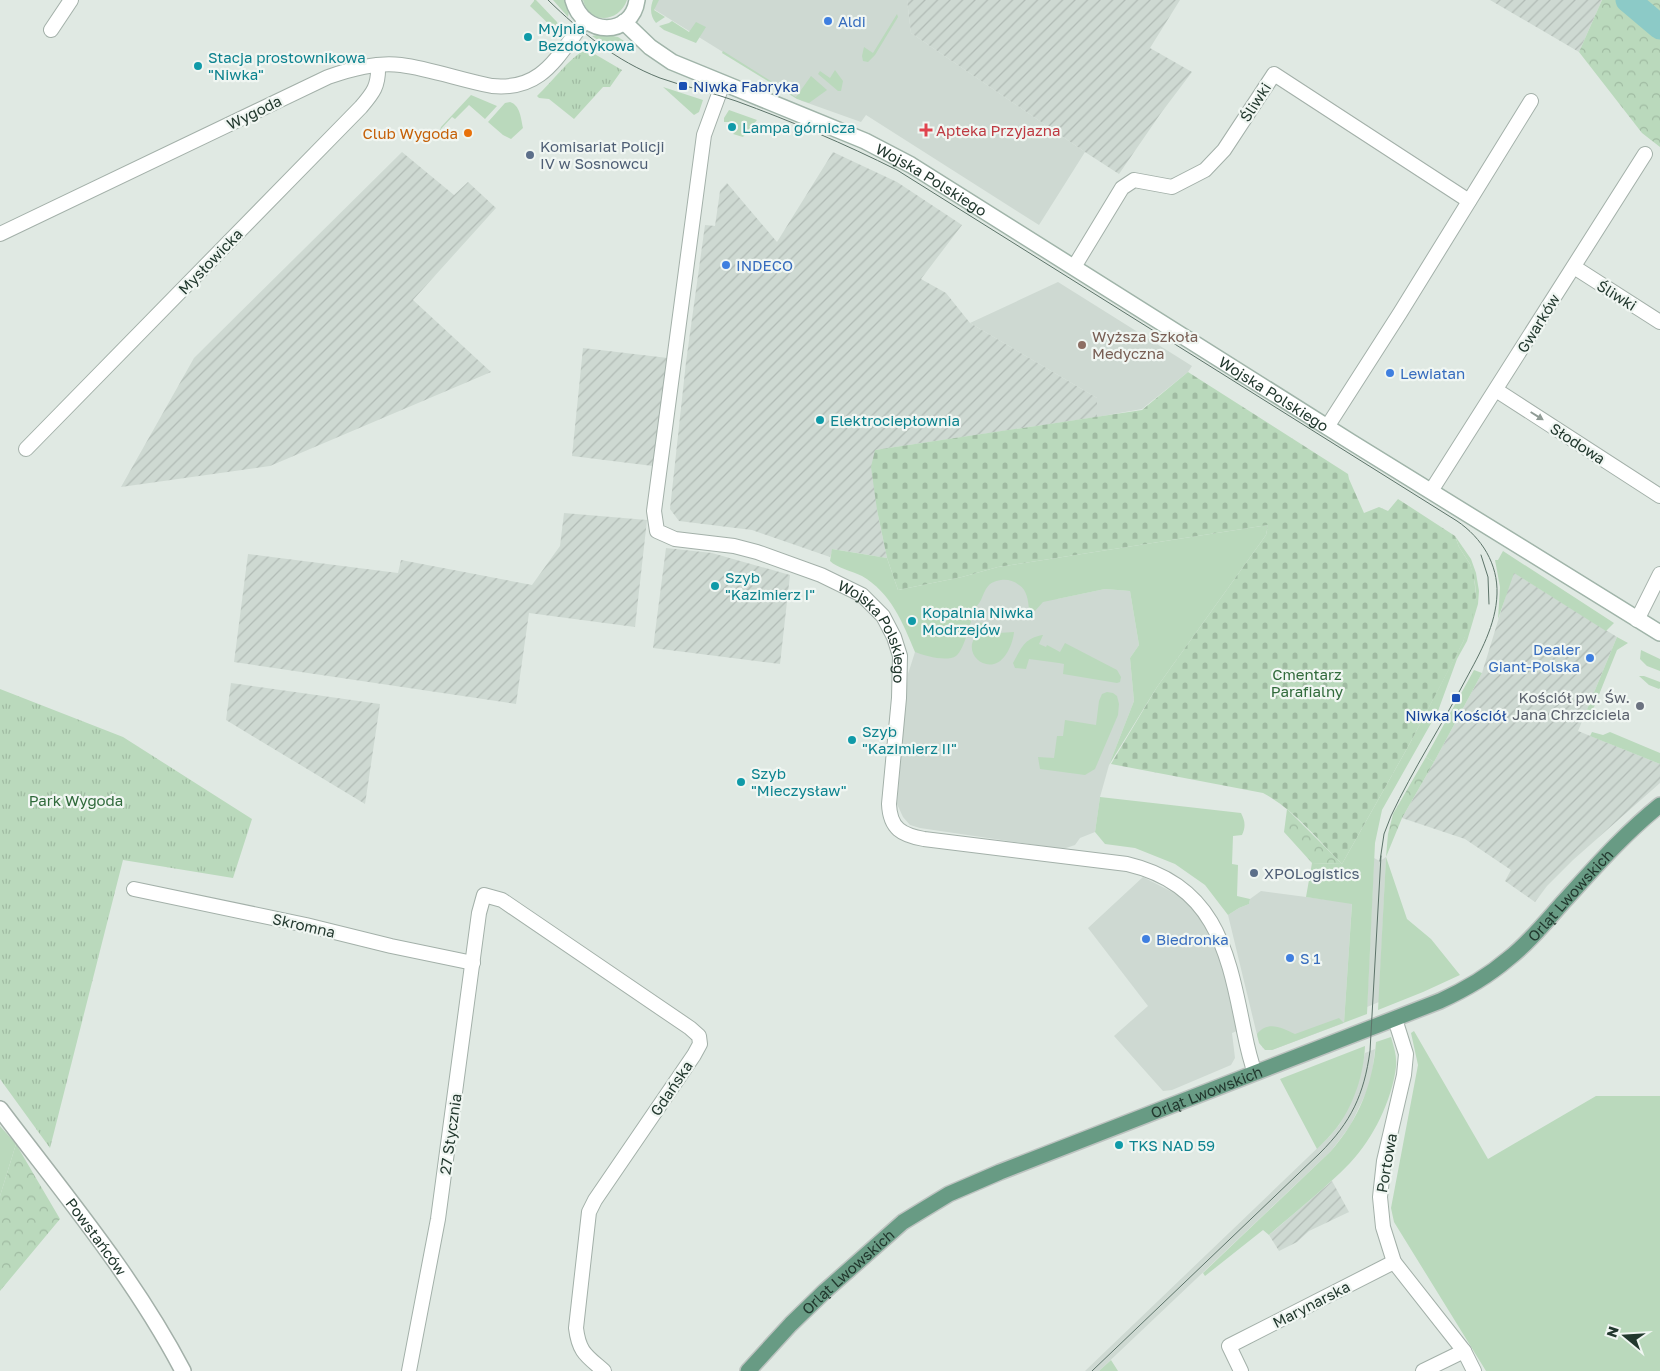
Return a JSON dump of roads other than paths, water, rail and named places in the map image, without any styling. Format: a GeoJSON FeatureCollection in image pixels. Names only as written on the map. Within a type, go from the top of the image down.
{"type":"FeatureCollection","features":[{"type":"Feature","properties":{"kind":"main road"},"geometry":{"type":"LineString","coordinates":[[573,0],[575,8],[585,21],[592,25],[608,28],[624,22],[632,14],[637,0]]}},
{"type":"Feature","properties":{"kind":"main road","name":"Wojska Polskiego"},"geometry":{"type":"LineString","coordinates":[[624,22],[662,56],[690,71],[856,137],[895,156],[973,202],[1327,427],[1660,633]]}},
{"type":"Feature","properties":{"kind":"main road","name":"Orląt Lwowskich"},"geometry":{"type":"LineString","coordinates":[[748,1371],[791,1324],[825,1291],[903,1222],[919,1211],[971,1183],[1395,1019],[1461,991],[1508,960],[1532,937],[1626,834],[1660,805]]}},
{"type":"Feature","properties":{"kind":"main road","name":"Powstańców"},"geometry":{"type":"LineString","coordinates":[[0,1109],[120,1269],[151,1315],[183,1371]]}},
{"type":"Feature","properties":{"kind":"street"},"geometry":{"type":"LineString","coordinates":[[51,30],[71,0]]}},
{"type":"Feature","properties":{"kind":"street","name":"Wygoda"},"geometry":{"type":"LineString","coordinates":[[0,234],[328,77],[349,69],[378,65],[400,65],[492,86],[521,85],[537,78],[546,70],[585,21]]}},
{"type":"Feature","properties":{"kind":"street","name":"Mysłowicka"},"geometry":{"type":"LineString","coordinates":[[26,449],[374,92],[378,65]]}},
{"type":"Feature","properties":{"kind":"street","name":"Śliwki"},"geometry":{"type":"LineString","coordinates":[[1074,267],[1122,188],[1134,180],[1172,187],[1205,170],[1224,150],[1274,74],[1469,201]]}},
{"type":"Feature","properties":{"kind":"street","name":"Wojska Polskiego"},"geometry":{"type":"LineString","coordinates":[[723,84],[704,135],[696,188],[654,511],[658,531],[675,539],[734,546],[757,552],[820,575],[862,595],[883,616],[894,637],[900,656],[899,698],[889,813],[897,829],[905,834],[924,839],[1128,864],[1160,874],[1190,896],[1214,923],[1225,950],[1247,1050],[1255,1073]]}},
{"type":"Feature","properties":{"kind":"street"},"geometry":{"type":"LineString","coordinates":[[1327,427],[1530,101]]}},
{"type":"Feature","properties":{"kind":"street","name":"Gwarków"},"geometry":{"type":"LineString","coordinates":[[1431,491],[1645,154]]}},
{"type":"Feature","properties":{"kind":"street","name":"Śliwki"},"geometry":{"type":"LineString","coordinates":[[1574,267],[1660,322]]}},
{"type":"Feature","properties":{"kind":"street","name":"Słodowa"},"geometry":{"type":"LineString","coordinates":[[1496,390],[1660,496]]}},
{"type":"Feature","properties":{"kind":"street"},"geometry":{"type":"LineString","coordinates":[[1637,620],[1660,574]]}},
{"type":"Feature","properties":{"kind":"street","name":"Skromna"},"geometry":{"type":"LineString","coordinates":[[134,889],[306,925],[400,948],[473,963]]}},
{"type":"Feature","properties":{"kind":"street","name":"27 Stycznia"},"geometry":{"type":"LineString","coordinates":[[409,1371],[438,1219],[479,913],[484,896]]}},
{"type":"Feature","properties":{"kind":"street","name":"Gdańska"},"geometry":{"type":"LineString","coordinates":[[484,896],[502,900],[690,1028],[698,1036],[700,1044],[694,1055],[595,1200],[589,1212],[576,1328],[582,1352],[604,1371]]}},
{"type":"Feature","properties":{"kind":"street","name":"Portowa"},"geometry":{"type":"LineString","coordinates":[[1395,1019],[1406,1054],[1404,1076],[1384,1162],[1380,1197],[1383,1228],[1394,1262],[1464,1351],[1474,1371]]}},
{"type":"Feature","properties":{"kind":"street","name":"Marynarska"},"geometry":{"type":"LineString","coordinates":[[1241,1371],[1229,1346],[1394,1262]]}},
{"type":"Feature","properties":{"kind":"street"},"geometry":{"type":"LineString","coordinates":[[1423,1371],[1464,1351]]}},
{"type":"Feature","properties":{"kind":"waterway"},"geometry":{"type":"LineString","coordinates":[[1628,0],[1660,27]]}},
{"type":"Feature","properties":{"kind":"tram line"},"geometry":{"type":"LineString","coordinates":[[548,0],[600,45],[644,71],[669,81],[736,101],[777,117],[838,142],[897,170],[1457,521],[1474,535],[1487,553],[1495,572],[1497,594],[1494,617],[1477,659],[1391,816],[1384,834],[1380,861]]}},
{"type":"Feature","properties":{"kind":"tram line"},"geometry":{"type":"LineString","coordinates":[[1481,555],[1488,577],[1489,604]]}},
{"type":"Feature","properties":{"kind":"tram line"},"geometry":{"type":"LineString","coordinates":[[1092,1371],[1320,1153],[1348,1119],[1360,1094],[1370,1051],[1381,856]]}},
{"type":"Feature","properties":{"kind":"place","name":"Aldi"},"geometry":{"type":"Point","coordinates":[828,21]}},
{"type":"Feature","properties":{"kind":"place","name":"Myjnia Bezdotykowa"},"geometry":{"type":"Point","coordinates":[528,37]}},
{"type":"Feature","properties":{"kind":"place","name":"Stacja prostownikowa \"Niwka\""},"geometry":{"type":"Point","coordinates":[198,66]}},
{"type":"Feature","properties":{"kind":"place","name":"Niwka Fabryka"},"geometry":{"type":"Point","coordinates":[683,86]}},
{"type":"Feature","properties":{"kind":"place","name":"Lampa górnicza"},"geometry":{"type":"Point","coordinates":[732,127]}},
{"type":"Feature","properties":{"kind":"place","name":"Apteka Przyjazna"},"geometry":{"type":"Point","coordinates":[926,130]}},
{"type":"Feature","properties":{"kind":"place","name":"Club Wygoda"},"geometry":{"type":"Point","coordinates":[468,133]}},
{"type":"Feature","properties":{"kind":"place","name":"Komisariat Policji IV w Sosnowcu"},"geometry":{"type":"Point","coordinates":[530,155]}},
{"type":"Feature","properties":{"kind":"place","name":"INDECO"},"geometry":{"type":"Point","coordinates":[726,265]}},
{"type":"Feature","properties":{"kind":"place","name":"Wyższa Szkoła Medyczna"},"geometry":{"type":"Point","coordinates":[1082,345]}},
{"type":"Feature","properties":{"kind":"place","name":"Lewiatan"},"geometry":{"type":"Point","coordinates":[1390,373]}},
{"type":"Feature","properties":{"kind":"place","name":"Elektrociepłownia"},"geometry":{"type":"Point","coordinates":[820,420]}},
{"type":"Feature","properties":{"kind":"place","name":"Szyb \"Kazimierz I\""},"geometry":{"type":"Point","coordinates":[715,586]}},
{"type":"Feature","properties":{"kind":"place","name":"Kopalnia Niwka Modrzejów"},"geometry":{"type":"Point","coordinates":[912,621]}},
{"type":"Feature","properties":{"kind":"place","name":"Dealer Giant-Polska"},"geometry":{"type":"Point","coordinates":[1590,658]}},
{"type":"Feature","properties":{"kind":"place","name":"Niwka Kościół"},"geometry":{"type":"Point","coordinates":[1456,698]}},
{"type":"Feature","properties":{"kind":"place","name":"Kościół pw. Św. Jana Chrzciciela"},"geometry":{"type":"Point","coordinates":[1640,706]}},
{"type":"Feature","properties":{"kind":"place","name":"Szyb \"Kazimierz II\""},"geometry":{"type":"Point","coordinates":[852,740]}},
{"type":"Feature","properties":{"kind":"place","name":"Szyb \"Mieczysław\""},"geometry":{"type":"Point","coordinates":[741,782]}},
{"type":"Feature","properties":{"kind":"place","name":"XPOLogistics"},"geometry":{"type":"Point","coordinates":[1254,873]}},
{"type":"Feature","properties":{"kind":"place","name":"Biedronka"},"geometry":{"type":"Point","coordinates":[1146,939]}},
{"type":"Feature","properties":{"kind":"place","name":"S 1"},"geometry":{"type":"Point","coordinates":[1290,958]}},
{"type":"Feature","properties":{"kind":"place","name":"TKS NAD 59"},"geometry":{"type":"Point","coordinates":[1119,1145]}},
{"type":"Feature","properties":{"kind":"park label","name":"Cmentarz Parafialny"},"geometry":{"type":"Point","coordinates":[1307,682]}},
{"type":"Feature","properties":{"kind":"park label","name":"Park Wygoda"},"geometry":{"type":"Point","coordinates":[76,800]}}]}
